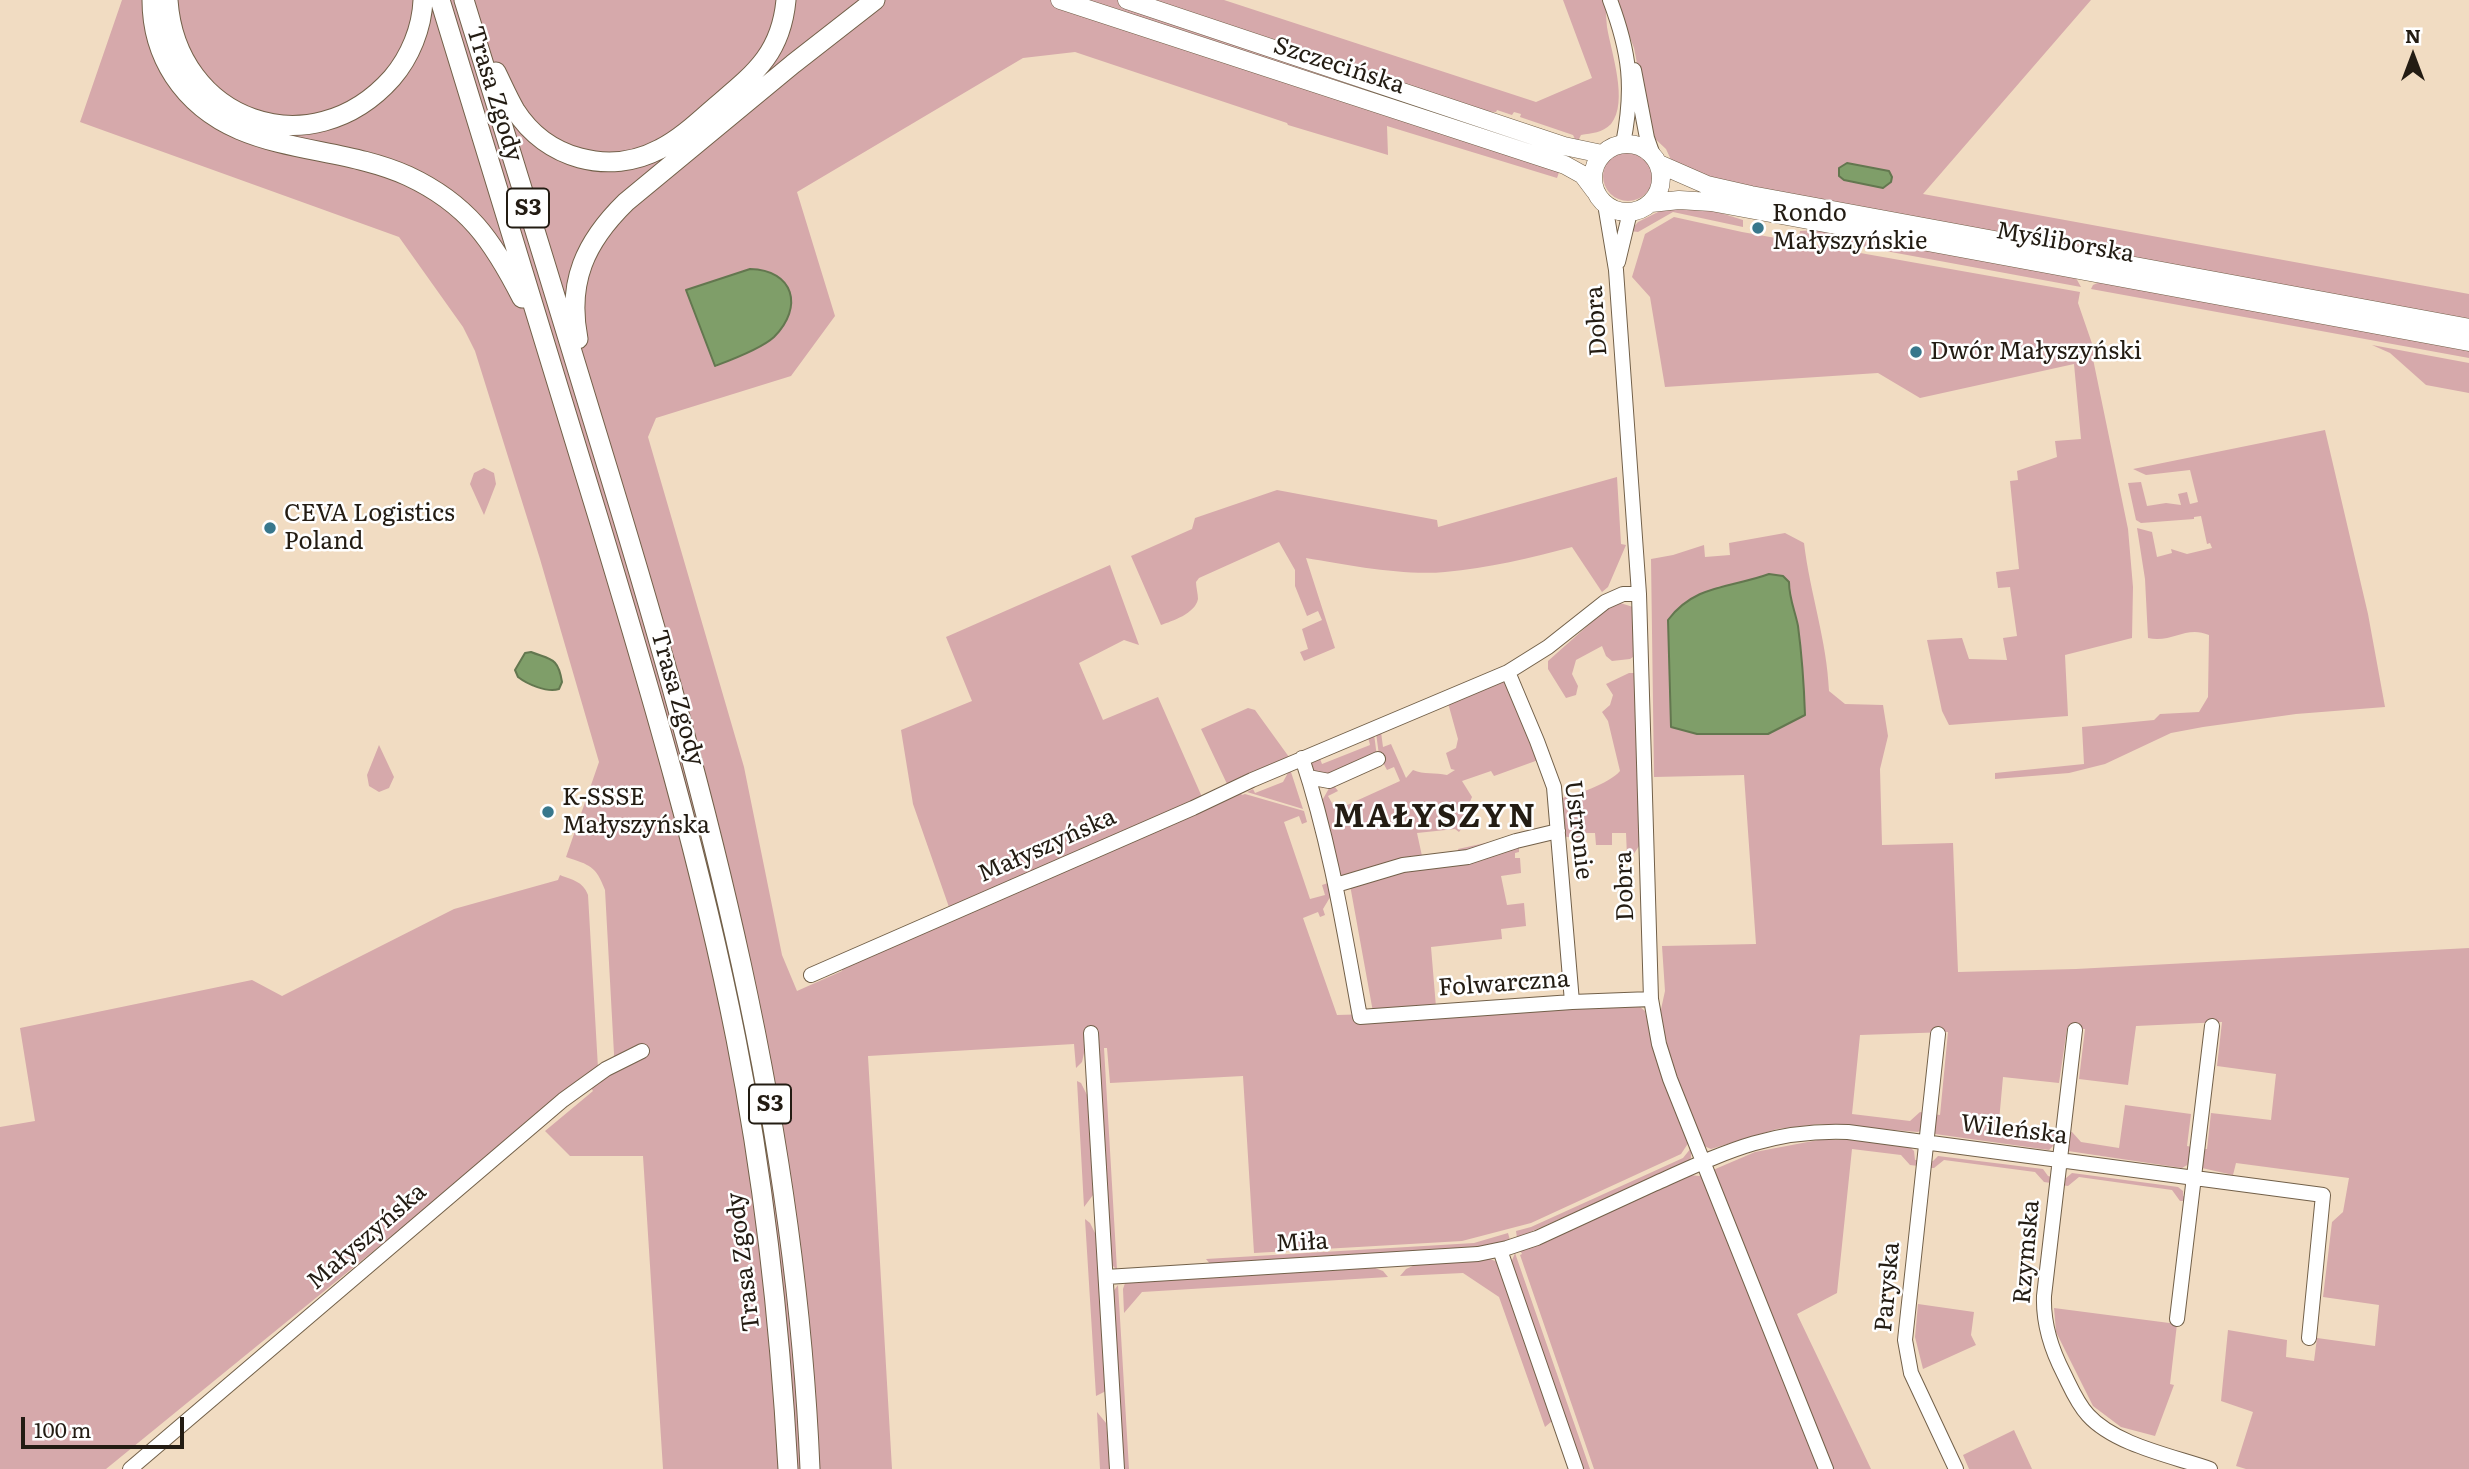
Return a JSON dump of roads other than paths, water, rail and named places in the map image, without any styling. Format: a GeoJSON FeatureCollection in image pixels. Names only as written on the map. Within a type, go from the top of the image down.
{"type":"FeatureCollection","features":[{"type":"Feature","properties":{"kind":"highway"},"geometry":{"type":"LineString","coordinates":[[152,0],[157,36],[167,65],[187,94],[222,122],[267,140],[366,162],[407,176],[435,191],[475,221],[505,265],[552,366]]}},
{"type":"Feature","properties":{"kind":"highway"},"geometry":{"type":"LineString","coordinates":[[168,0],[177,48],[190,71],[212,96],[239,113],[278,125],[311,124],[337,117],[367,101],[402,66],[415,40],[423,0]]}},
{"type":"Feature","properties":{"kind":"highway","name":"Trasa Zgody"},"geometry":{"type":"LineString","coordinates":[[440,0],[667,751],[706,902],[749,1112],[769,1255],[788,1469]]}},
{"type":"Feature","properties":{"kind":"highway"},"geometry":{"type":"LineString","coordinates":[[465,0],[516,111],[538,137],[563,153],[586,161],[609,163],[633,160],[661,149],[688,130],[758,71],[772,51],[782,29],[786,0]]}},
{"type":"Feature","properties":{"kind":"highway","name":"Trasa Zgody"},"geometry":{"type":"LineString","coordinates":[[465,0],[653,618],[705,807],[757,1034],[771,1109],[792,1251],[810,1469]]}},
{"type":"Feature","properties":{"kind":"highway"},"geometry":{"type":"LineString","coordinates":[[592,416],[576,332],[577,277],[587,252],[604,224],[626,202],[875,0]]}},
{"type":"Feature","properties":{"kind":"main road","name":"Szczecińska"},"geometry":{"type":"LineString","coordinates":[[1060,0],[1571,167],[1583,175],[1600,197]]}},
{"type":"Feature","properties":{"kind":"main road","name":"Szczecińska"},"geometry":{"type":"LineString","coordinates":[[1127,0],[1511,129],[1570,148],[1602,154]]}},
{"type":"Feature","properties":{"kind":"main road"},"geometry":{"type":"LineString","coordinates":[[1634,144],[1645,148],[1656,159],[1662,185],[1651,203],[1641,210],[1617,211],[1600,197],[1593,171],[1602,154],[1612,147],[1634,144]]}},
{"type":"Feature","properties":{"kind":"main road","name":"Myśliborska"},"geometry":{"type":"LineString","coordinates":[[1656,159],[1707,185],[1751,195],[2469,328]]}},
{"type":"Feature","properties":{"kind":"main road","name":"Myśliborska"},"geometry":{"type":"LineString","coordinates":[[1651,203],[1679,200],[1719,204],[2469,342]]}},
{"type":"Feature","properties":{"kind":"street"},"geometry":{"type":"LineString","coordinates":[[1610,0],[1634,68],[1647,138],[1656,159]]}},
{"type":"Feature","properties":{"kind":"street"},"geometry":{"type":"LineString","coordinates":[[1622,144],[1628,113],[1627,53]]}},
{"type":"Feature","properties":{"kind":"street","name":"Dobra"},"geometry":{"type":"LineString","coordinates":[[1600,197],[1616,270],[1639,594],[1651,999],[1655,1025],[1664,1061],[1826,1469]]}},
{"type":"Feature","properties":{"kind":"street","name":"Dobra"},"geometry":{"type":"LineString","coordinates":[[1616,270],[1630,212]]}},
{"type":"Feature","properties":{"kind":"street","name":"Małyszyńska"},"geometry":{"type":"LineString","coordinates":[[811,975],[1302,758],[1508,672],[1548,647],[1605,602],[1623,594],[1639,594]]}},
{"type":"Feature","properties":{"kind":"street","name":"Ustronie"},"geometry":{"type":"LineString","coordinates":[[1508,672],[1554,787],[1573,1002]]}},
{"type":"Feature","properties":{"kind":"street"},"geometry":{"type":"LineString","coordinates":[[1302,758],[1335,885],[1403,864],[1468,857],[1558,831]]}},
{"type":"Feature","properties":{"kind":"street"},"geometry":{"type":"LineString","coordinates":[[1308,777],[1329,781],[1378,759]]}},
{"type":"Feature","properties":{"kind":"street","name":"Folwarczna"},"geometry":{"type":"LineString","coordinates":[[1335,885],[1360,1017],[1651,999]]}},
{"type":"Feature","properties":{"kind":"street"},"geometry":{"type":"LineString","coordinates":[[2177,1319],[2212,1026]]}},
{"type":"Feature","properties":{"kind":"street","name":"Rzymska"},"geometry":{"type":"LineString","coordinates":[[2075,1030],[2043,1303],[2047,1333],[2059,1366],[2082,1408],[2104,1429],[2210,1469]]}},
{"type":"Feature","properties":{"kind":"street"},"geometry":{"type":"LineString","coordinates":[[1091,1033],[1116,1469]]}},
{"type":"Feature","properties":{"kind":"street","name":"Paryska"},"geometry":{"type":"LineString","coordinates":[[1938,1034],[1905,1340],[1912,1373],[1956,1469]]}},
{"type":"Feature","properties":{"kind":"street","name":"Małyszyńska"},"geometry":{"type":"LineString","coordinates":[[130,1469],[563,1100],[606,1069],[642,1051]]}},
{"type":"Feature","properties":{"kind":"street","name":"Wileńska"},"geometry":{"type":"LineString","coordinates":[[1703,1162],[1751,1143],[1805,1132],[1848,1132],[2323,1195],[2309,1338]]}},
{"type":"Feature","properties":{"kind":"street","name":"Miła"},"geometry":{"type":"LineString","coordinates":[[1106,1277],[1447,1257],[1500,1250],[1537,1238],[1703,1162]]}},
{"type":"Feature","properties":{"kind":"street"},"geometry":{"type":"LineString","coordinates":[[1500,1250],[1576,1469]]}},
{"type":"Feature","properties":{"kind":"place","name":"Rondo Małyszyńskie"},"geometry":{"type":"Point","coordinates":[1758,228]}},
{"type":"Feature","properties":{"kind":"place","name":"Dwór Małyszyński"},"geometry":{"type":"Point","coordinates":[1916,352]}},
{"type":"Feature","properties":{"kind":"place","name":"CEVA Logistics Poland"},"geometry":{"type":"Point","coordinates":[270,528]}},
{"type":"Feature","properties":{"kind":"place","name":"K-SSSE Małyszyńska"},"geometry":{"type":"Point","coordinates":[548,812]}},
{"type":"Feature","properties":{"kind":"district","name":"MAŁYSZYN"},"geometry":{"type":"Point","coordinates":[1435,818]}}]}
